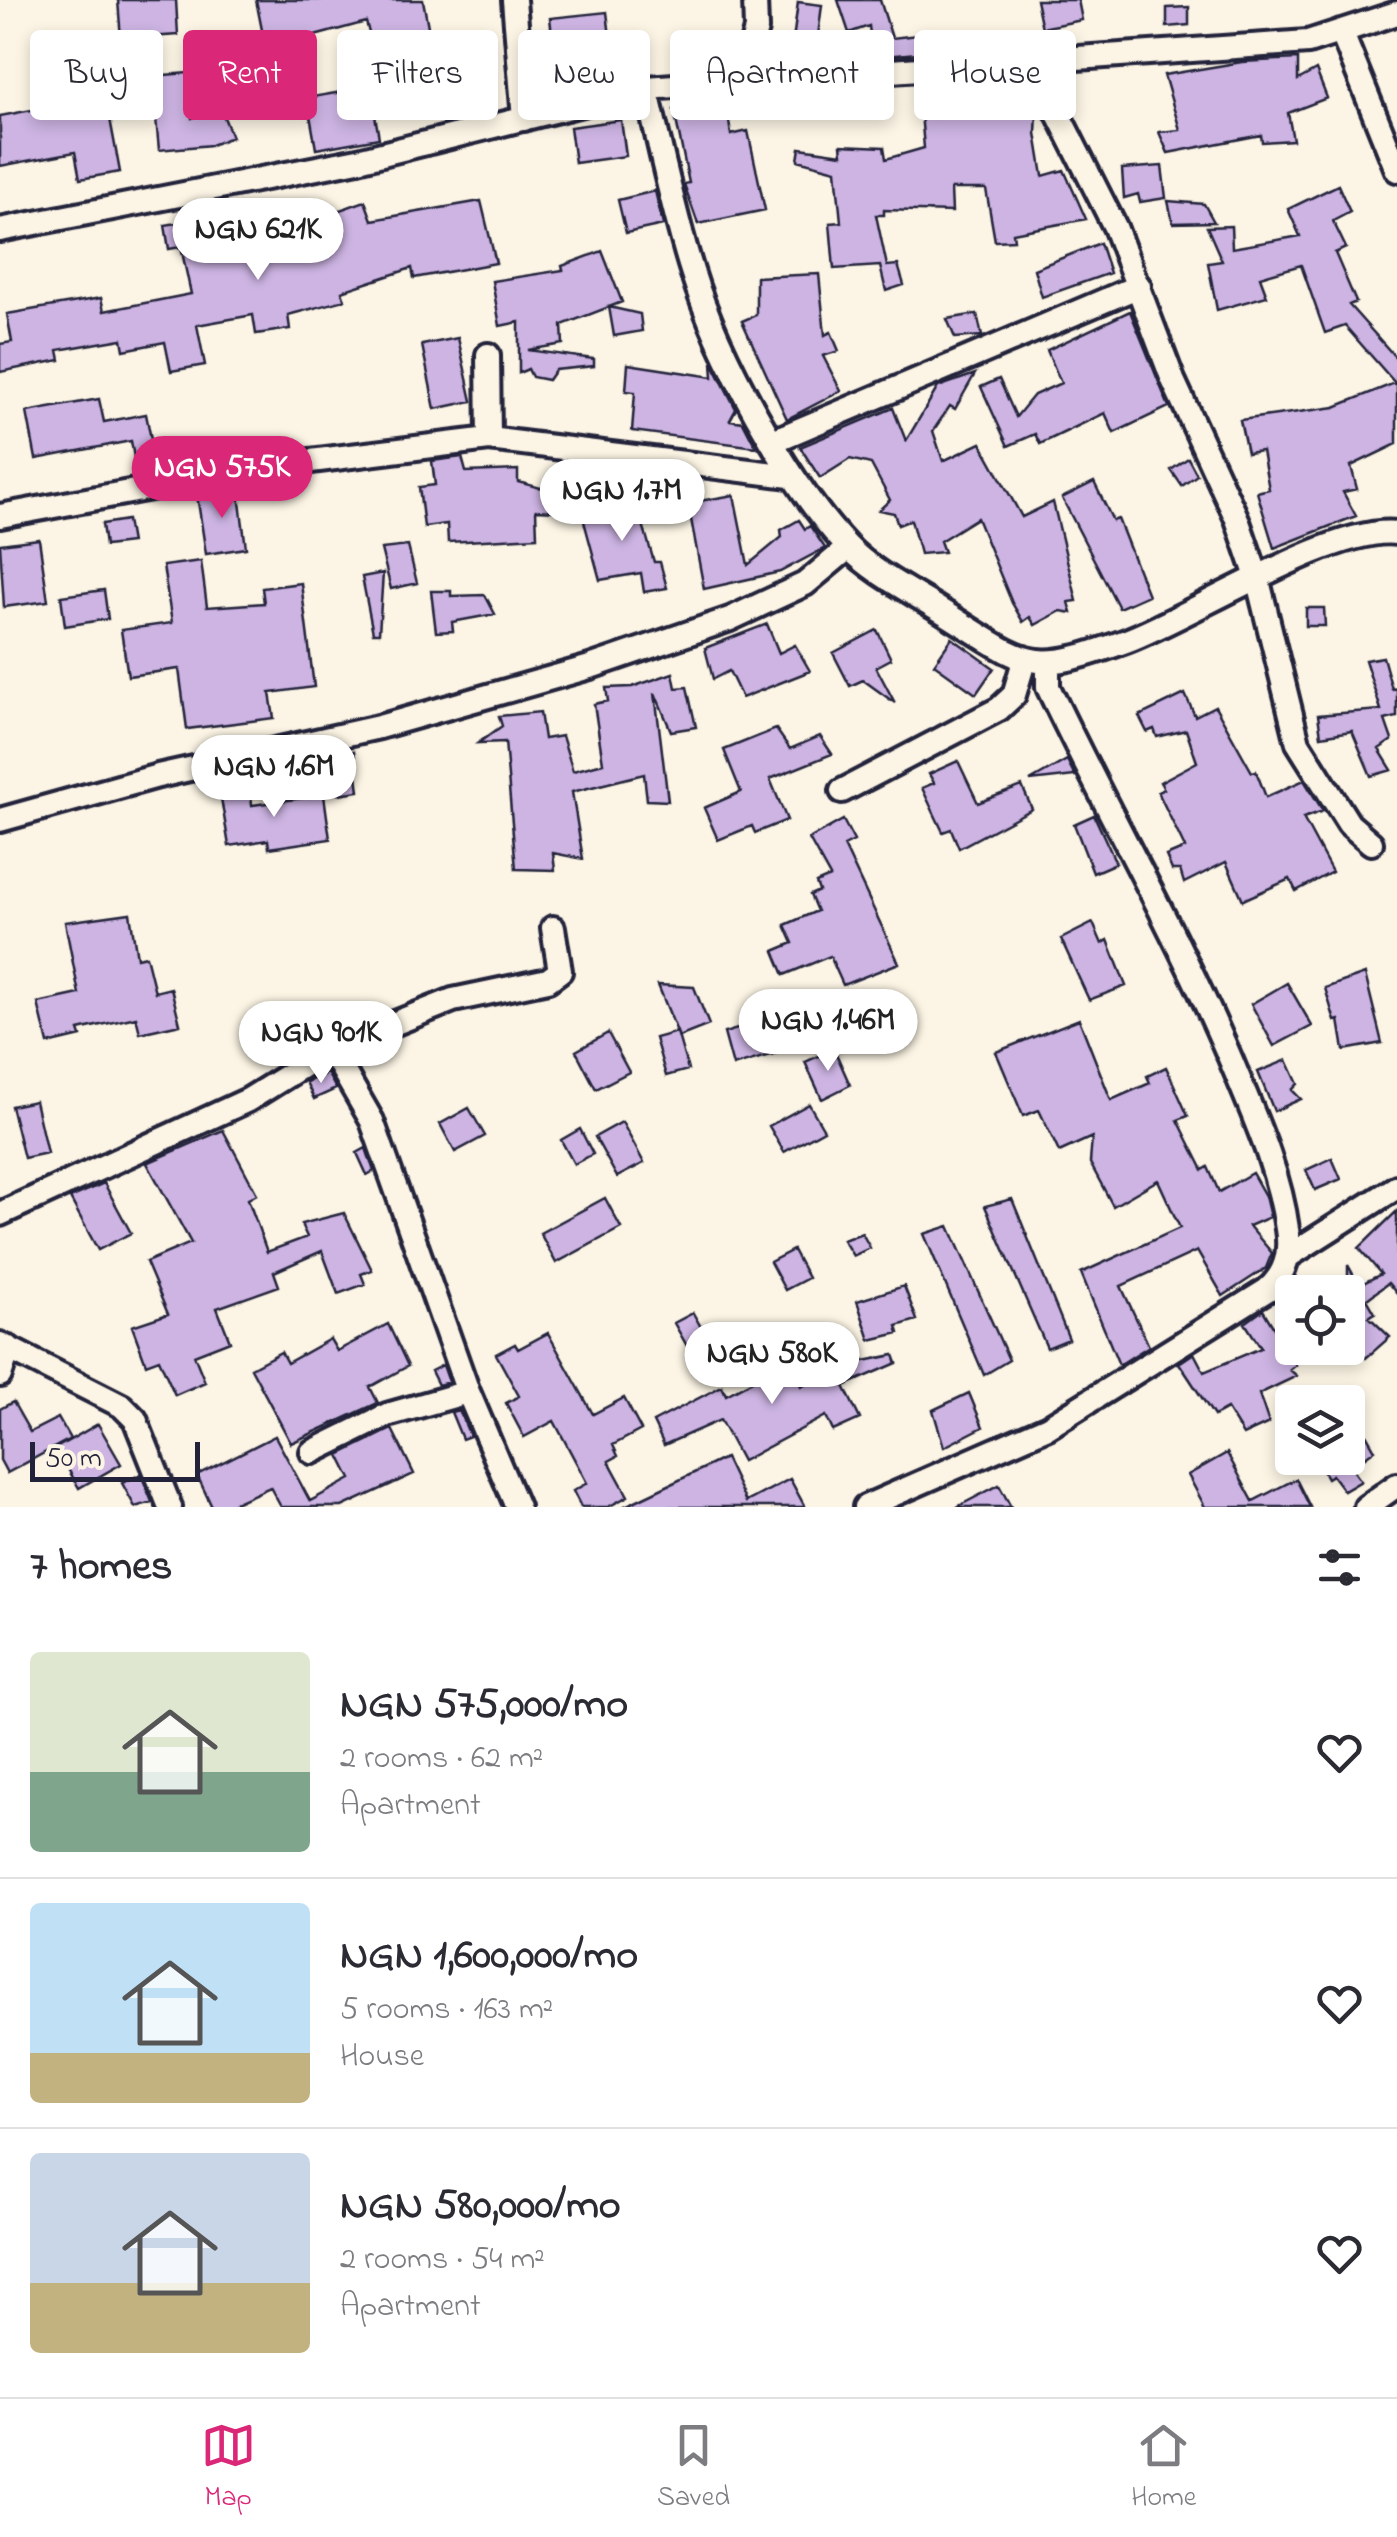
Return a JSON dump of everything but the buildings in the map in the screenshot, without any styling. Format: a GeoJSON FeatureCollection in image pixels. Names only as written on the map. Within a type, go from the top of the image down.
{"type":"FeatureCollection","features":[{"type":"Feature","properties":{"kind":"street"},"geometry":{"type":"LineString","coordinates":[[514,0],[518,48]]}},
{"type":"Feature","properties":{"kind":"street"},"geometry":{"type":"LineString","coordinates":[[756,0],[756,30]]}},
{"type":"Feature","properties":{"kind":"street"},"geometry":{"type":"LineString","coordinates":[[1076,59],[1308,42],[1397,13]]}},
{"type":"Feature","properties":{"kind":"street"},"geometry":{"type":"LineString","coordinates":[[1341,31],[1397,170]]}},
{"type":"Feature","properties":{"kind":"street"},"geometry":{"type":"LineString","coordinates":[[650,103],[698,288],[790,476],[848,548],[1024,661],[1048,665],[1130,640],[1258,577],[1391,528]]}},
{"type":"Feature","properties":{"kind":"street"},"geometry":{"type":"LineString","coordinates":[[0,230],[358,160],[520,120]]}},
{"type":"Feature","properties":{"kind":"street"},"geometry":{"type":"LineString","coordinates":[[1061,120],[1139,286],[1173,380],[1236,519],[1258,577],[1298,743],[1348,824],[1371,843]]}},
{"type":"Feature","properties":{"kind":"street"},"geometry":{"type":"LineString","coordinates":[[773,441],[1139,286]]}},
{"type":"Feature","properties":{"kind":"street"},"geometry":{"type":"LineString","coordinates":[[488,355],[489,439]]}},
{"type":"Feature","properties":{"kind":"street"},"geometry":{"type":"LineString","coordinates":[[0,516],[270,466],[489,439],[790,476]]}},
{"type":"Feature","properties":{"kind":"street"},"geometry":{"type":"LineString","coordinates":[[0,820],[141,780],[379,727],[590,667],[730,619],[805,584],[848,548]]}},
{"type":"Feature","properties":{"kind":"street"},"geometry":{"type":"LineString","coordinates":[[842,792],[1000,709],[1014,695],[1024,661]]}},
{"type":"Feature","properties":{"kind":"street"},"geometry":{"type":"LineString","coordinates":[[865,1507],[1048,1427],[1214,1327],[1275,1284],[1287,1257],[1288,1229],[1275,1177],[1244,1093],[1126,839],[1048,688],[1048,665]]}},
{"type":"Feature","properties":{"kind":"street"},"geometry":{"type":"LineString","coordinates":[[0,1214],[248,1100],[332,1051],[453,1000],[548,980],[560,972],[561,963],[553,928]]}},
{"type":"Feature","properties":{"kind":"street"},"geometry":{"type":"LineString","coordinates":[[332,1051],[372,1121],[468,1392],[517,1507]]}},
{"type":"Feature","properties":{"kind":"street"},"geometry":{"type":"LineString","coordinates":[[1287,1257],[1397,1187]]}},
{"type":"Feature","properties":{"kind":"street"},"geometry":{"type":"LineString","coordinates":[[0,1375],[5,1346],[122,1406],[135,1419],[170,1507]]}},
{"type":"Feature","properties":{"kind":"street"},"geometry":{"type":"LineString","coordinates":[[312,1452],[386,1414],[468,1392]]}},
{"type":"Feature","properties":{"kind":"street"},"geometry":{"type":"LineString","coordinates":[[904,1507],[923,1482]]}},
{"type":"Feature","properties":{"kind":"street"},"geometry":{"type":"LineString","coordinates":[[1366,1507],[1397,1485]]}}]}
